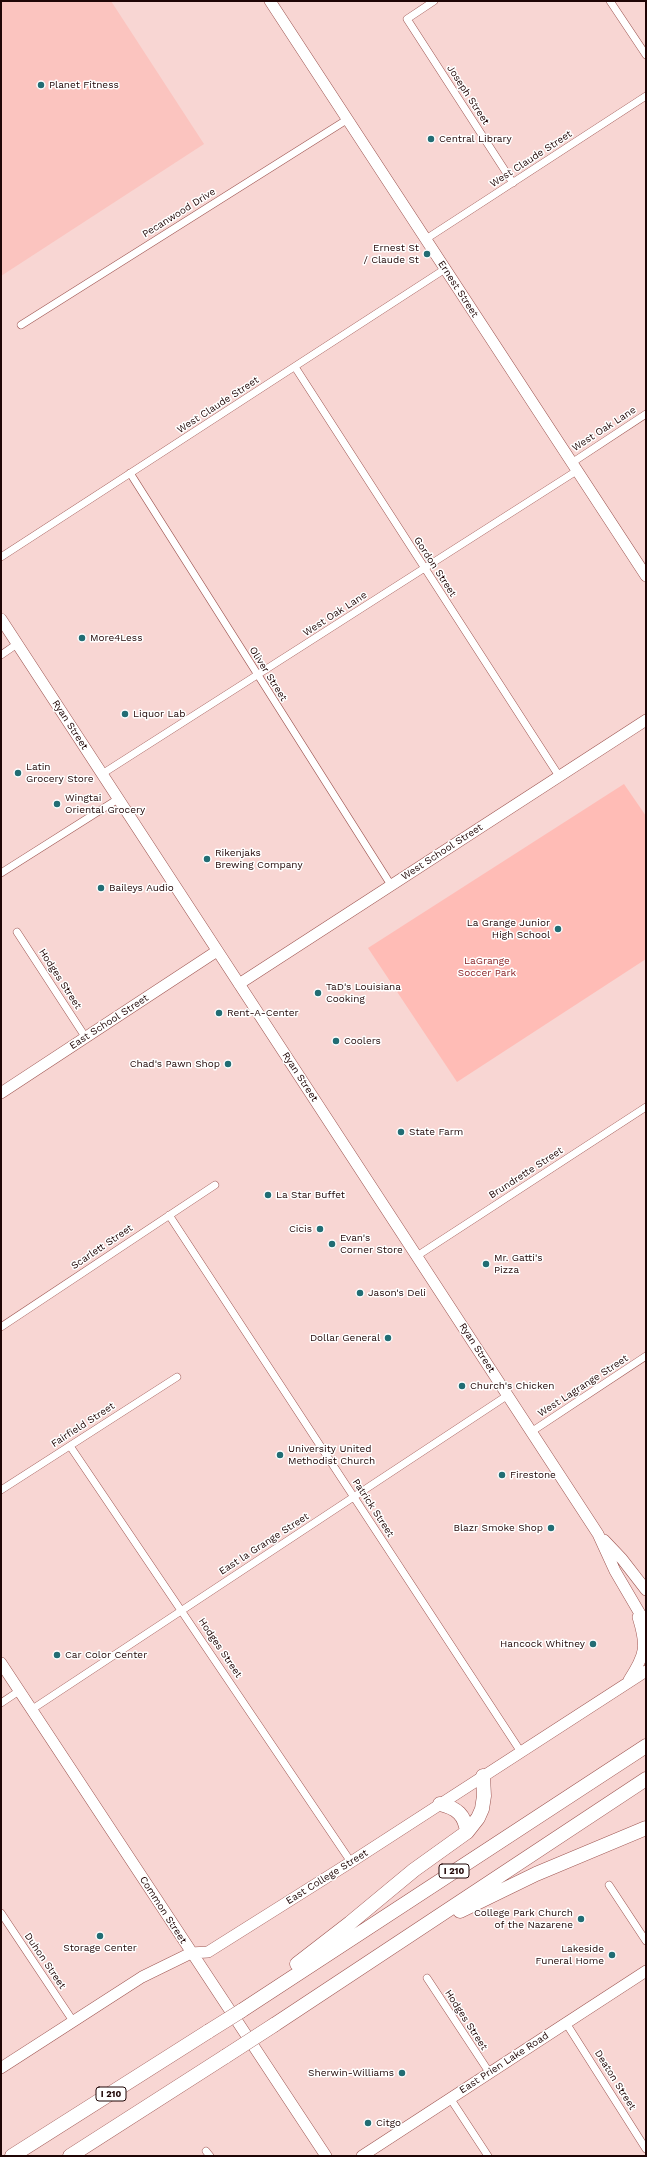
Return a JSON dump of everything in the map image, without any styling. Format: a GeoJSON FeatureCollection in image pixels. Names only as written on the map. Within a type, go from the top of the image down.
{"type":"FeatureCollection","features":[{"type":"Feature","properties":{"kind":"highway","name":"I 210"},"geometry":{"type":"LineString","coordinates":[[12,2156],[260,1998],[646,1746]]}},
{"type":"Feature","properties":{"kind":"highway"},"geometry":{"type":"LineString","coordinates":[[260,1998],[280,1976],[350,1923],[414,1870],[467,1832],[478,1818],[482,1809],[484,1796],[483,1776]]}},
{"type":"Feature","properties":{"kind":"highway","name":"I 210"},"geometry":{"type":"LineString","coordinates":[[70,2156],[226,2056],[646,1779]]}},
{"type":"Feature","properties":{"kind":"highway"},"geometry":{"type":"LineString","coordinates":[[440,1804],[453,1807],[460,1812],[466,1822],[467,1832]]}},
{"type":"Feature","properties":{"kind":"highway"},"geometry":{"type":"LineString","coordinates":[[385,1951],[497,1892],[646,1828]]}},
{"type":"Feature","properties":{"kind":"street","name":"Ernest Street"},"geometry":{"type":"LineString","coordinates":[[270,1],[445,270],[645,571]]}},
{"type":"Feature","properties":{"kind":"street","name":"Joseph Street"},"geometry":{"type":"LineString","coordinates":[[434,1],[407,19],[513,183]]}},
{"type":"Feature","properties":{"kind":"street"},"geometry":{"type":"LineString","coordinates":[[610,1],[646,55]]}},
{"type":"Feature","properties":{"kind":"street","name":"West Claude Street"},"geometry":{"type":"LineString","coordinates":[[426,239],[646,96]]}},
{"type":"Feature","properties":{"kind":"street","name":"Pecanwood Drive"},"geometry":{"type":"LineString","coordinates":[[21,325],[348,119]]}},
{"type":"Feature","properties":{"kind":"street","name":"West Claude Street"},"geometry":{"type":"LineString","coordinates":[[1,557],[445,270]]}},
{"type":"Feature","properties":{"kind":"street","name":"Gordon Street"},"geometry":{"type":"LineString","coordinates":[[295,367],[558,776]]}},
{"type":"Feature","properties":{"kind":"street","name":"West Oak Lane"},"geometry":{"type":"LineString","coordinates":[[102,774],[424,569],[575,466],[646,414]]}},
{"type":"Feature","properties":{"kind":"street","name":"Oliver Street"},"geometry":{"type":"LineString","coordinates":[[130,473],[391,885]]}},
{"type":"Feature","properties":{"kind":"street","name":"Ryan Street"},"geometry":{"type":"LineString","coordinates":[[1,619],[598,1534],[614,1571],[646,1624]]}},
{"type":"Feature","properties":{"kind":"street"},"geometry":{"type":"LineString","coordinates":[[1,655],[17,644]]}},
{"type":"Feature","properties":{"kind":"street","name":"West School Street"},"geometry":{"type":"LineString","coordinates":[[239,984],[646,720]]}},
{"type":"Feature","properties":{"kind":"street"},"geometry":{"type":"LineString","coordinates":[[1,873],[118,798]]}},
{"type":"Feature","properties":{"kind":"street","name":"Hodges Street"},"geometry":{"type":"LineString","coordinates":[[17,932],[86,1038]]}},
{"type":"Feature","properties":{"kind":"street","name":"East School Street"},"geometry":{"type":"LineString","coordinates":[[1,1093],[217,951]]}},
{"type":"Feature","properties":{"kind":"street","name":"Brundrette Street"},"geometry":{"type":"LineString","coordinates":[[417,1256],[646,1107]]}},
{"type":"Feature","properties":{"kind":"street","name":"Scarlett Street"},"geometry":{"type":"LineString","coordinates":[[1,1327],[215,1186]]}},
{"type":"Feature","properties":{"kind":"street","name":"Patrick Street"},"geometry":{"type":"LineString","coordinates":[[169,1215],[521,1752]]}},
{"type":"Feature","properties":{"kind":"street","name":"West Lagrange Street"},"geometry":{"type":"LineString","coordinates":[[531,1432],[646,1356]]}},
{"type":"Feature","properties":{"kind":"street","name":"Fairfield Street"},"geometry":{"type":"LineString","coordinates":[[1,1490],[177,1377]]}},
{"type":"Feature","properties":{"kind":"street","name":"East la Grange Street"},"geometry":{"type":"LineString","coordinates":[[31,1710],[508,1395]]}},
{"type":"Feature","properties":{"kind":"street","name":"Hodges Street"},"geometry":{"type":"LineString","coordinates":[[70,1446],[351,1862]]}},
{"type":"Feature","properties":{"kind":"street","name":"Ryan Street"},"geometry":{"type":"LineString","coordinates":[[598,1534],[622,1559],[646,1590]]}},
{"type":"Feature","properties":{"kind":"street"},"geometry":{"type":"LineString","coordinates":[[627,1684],[644,1656],[646,1645],[644,1634],[633,1603]]}},
{"type":"Feature","properties":{"kind":"street","name":"Common Street"},"geometry":{"type":"LineString","coordinates":[[1,1664],[326,2156]]}},
{"type":"Feature","properties":{"kind":"street","name":"East College Street"},"geometry":{"type":"LineString","coordinates":[[1,2068],[142,1976],[191,1953],[208,1952],[351,1862],[646,1671]]}},
{"type":"Feature","properties":{"kind":"street"},"geometry":{"type":"LineString","coordinates":[[1,1703],[19,1691]]}},
{"type":"Feature","properties":{"kind":"street"},"geometry":{"type":"LineString","coordinates":[[609,1885],[646,1941]]}},
{"type":"Feature","properties":{"kind":"street","name":"Duhon Street"},"geometry":{"type":"LineString","coordinates":[[1,1913],[73,2021]]}},
{"type":"Feature","properties":{"kind":"street","name":"East Prien Lake Road"},"geometry":{"type":"LineString","coordinates":[[362,2156],[646,1971]]}},
{"type":"Feature","properties":{"kind":"street","name":"Hodges Street"},"geometry":{"type":"LineString","coordinates":[[427,1978],[489,2072]]}},
{"type":"Feature","properties":{"kind":"street","name":"Deaton Street"},"geometry":{"type":"LineString","coordinates":[[566,2022],[646,2149]]}},
{"type":"Feature","properties":{"kind":"street"},"geometry":{"type":"LineString","coordinates":[[450,2098],[488,2156]]}},
{"type":"Feature","properties":{"kind":"shaded area"},"geometry":{"type":"Polygon","coordinates":[[[1,1],[111,1],[204,144],[1,276],[1,1]]]}},
{"type":"Feature","properties":{"kind":"green space","name":"LaGrange Soccer Park"},"geometry":{"type":"Polygon","coordinates":[[[624,784],[646,816],[646,959],[457,1082],[368,948],[624,784]]]}},
{"type":"Feature","properties":{"kind":"place","name":"Planet Fitness"},"geometry":{"type":"Point","coordinates":[41,85]}},
{"type":"Feature","properties":{"kind":"place","name":"Central Library"},"geometry":{"type":"Point","coordinates":[431,139]}},
{"type":"Feature","properties":{"kind":"place","name":"Ernest St / Claude St"},"geometry":{"type":"Point","coordinates":[427,254]}},
{"type":"Feature","properties":{"kind":"place","name":"More4Less"},"geometry":{"type":"Point","coordinates":[82,638]}},
{"type":"Feature","properties":{"kind":"place","name":"Liquor Lab"},"geometry":{"type":"Point","coordinates":[125,714]}},
{"type":"Feature","properties":{"kind":"place","name":"Latin Grocery Store"},"geometry":{"type":"Point","coordinates":[18,773]}},
{"type":"Feature","properties":{"kind":"place","name":"Wingtai Oriental Grocery"},"geometry":{"type":"Point","coordinates":[57,804]}},
{"type":"Feature","properties":{"kind":"place","name":"Rikenjaks Brewing Company"},"geometry":{"type":"Point","coordinates":[207,859]}},
{"type":"Feature","properties":{"kind":"place","name":"Baileys Audio"},"geometry":{"type":"Point","coordinates":[101,888]}},
{"type":"Feature","properties":{"kind":"place","name":"La Grange Junior High School"},"geometry":{"type":"Point","coordinates":[558,929]}},
{"type":"Feature","properties":{"kind":"place","name":"TaD's Louisiana Cooking"},"geometry":{"type":"Point","coordinates":[318,993]}},
{"type":"Feature","properties":{"kind":"place","name":"Rent-A-Center"},"geometry":{"type":"Point","coordinates":[219,1013]}},
{"type":"Feature","properties":{"kind":"place","name":"Coolers"},"geometry":{"type":"Point","coordinates":[336,1041]}},
{"type":"Feature","properties":{"kind":"place","name":"Chad's Pawn Shop"},"geometry":{"type":"Point","coordinates":[228,1064]}},
{"type":"Feature","properties":{"kind":"place","name":"State Farm"},"geometry":{"type":"Point","coordinates":[401,1132]}},
{"type":"Feature","properties":{"kind":"place","name":"La Star Buffet"},"geometry":{"type":"Point","coordinates":[268,1195]}},
{"type":"Feature","properties":{"kind":"place","name":"Cicis"},"geometry":{"type":"Point","coordinates":[320,1229]}},
{"type":"Feature","properties":{"kind":"place","name":"Evan's Corner Store"},"geometry":{"type":"Point","coordinates":[332,1244]}},
{"type":"Feature","properties":{"kind":"place","name":"Mr. Gatti's Pizza"},"geometry":{"type":"Point","coordinates":[486,1264]}},
{"type":"Feature","properties":{"kind":"place","name":"Jason's Deli"},"geometry":{"type":"Point","coordinates":[360,1293]}},
{"type":"Feature","properties":{"kind":"place","name":"Dollar General"},"geometry":{"type":"Point","coordinates":[388,1338]}},
{"type":"Feature","properties":{"kind":"place","name":"Church's Chicken"},"geometry":{"type":"Point","coordinates":[462,1386]}},
{"type":"Feature","properties":{"kind":"place","name":"University United Methodist Church"},"geometry":{"type":"Point","coordinates":[280,1455]}},
{"type":"Feature","properties":{"kind":"place","name":"Firestone"},"geometry":{"type":"Point","coordinates":[502,1475]}},
{"type":"Feature","properties":{"kind":"place","name":"Blazr Smoke Shop"},"geometry":{"type":"Point","coordinates":[551,1528]}},
{"type":"Feature","properties":{"kind":"place","name":"Hancock Whitney"},"geometry":{"type":"Point","coordinates":[593,1644]}},
{"type":"Feature","properties":{"kind":"place","name":"Car Color Center"},"geometry":{"type":"Point","coordinates":[57,1655]}},
{"type":"Feature","properties":{"kind":"place","name":"College Park Church of the Nazarene"},"geometry":{"type":"Point","coordinates":[581,1919]}},
{"type":"Feature","properties":{"kind":"place","name":"Storage Center"},"geometry":{"type":"Point","coordinates":[100,1936]}},
{"type":"Feature","properties":{"kind":"place","name":"Lakeside Funeral Home"},"geometry":{"type":"Point","coordinates":[612,1955]}},
{"type":"Feature","properties":{"kind":"place","name":"Sherwin-Williams"},"geometry":{"type":"Point","coordinates":[402,2073]}},
{"type":"Feature","properties":{"kind":"place","name":"Citgo"},"geometry":{"type":"Point","coordinates":[368,2123]}}]}
